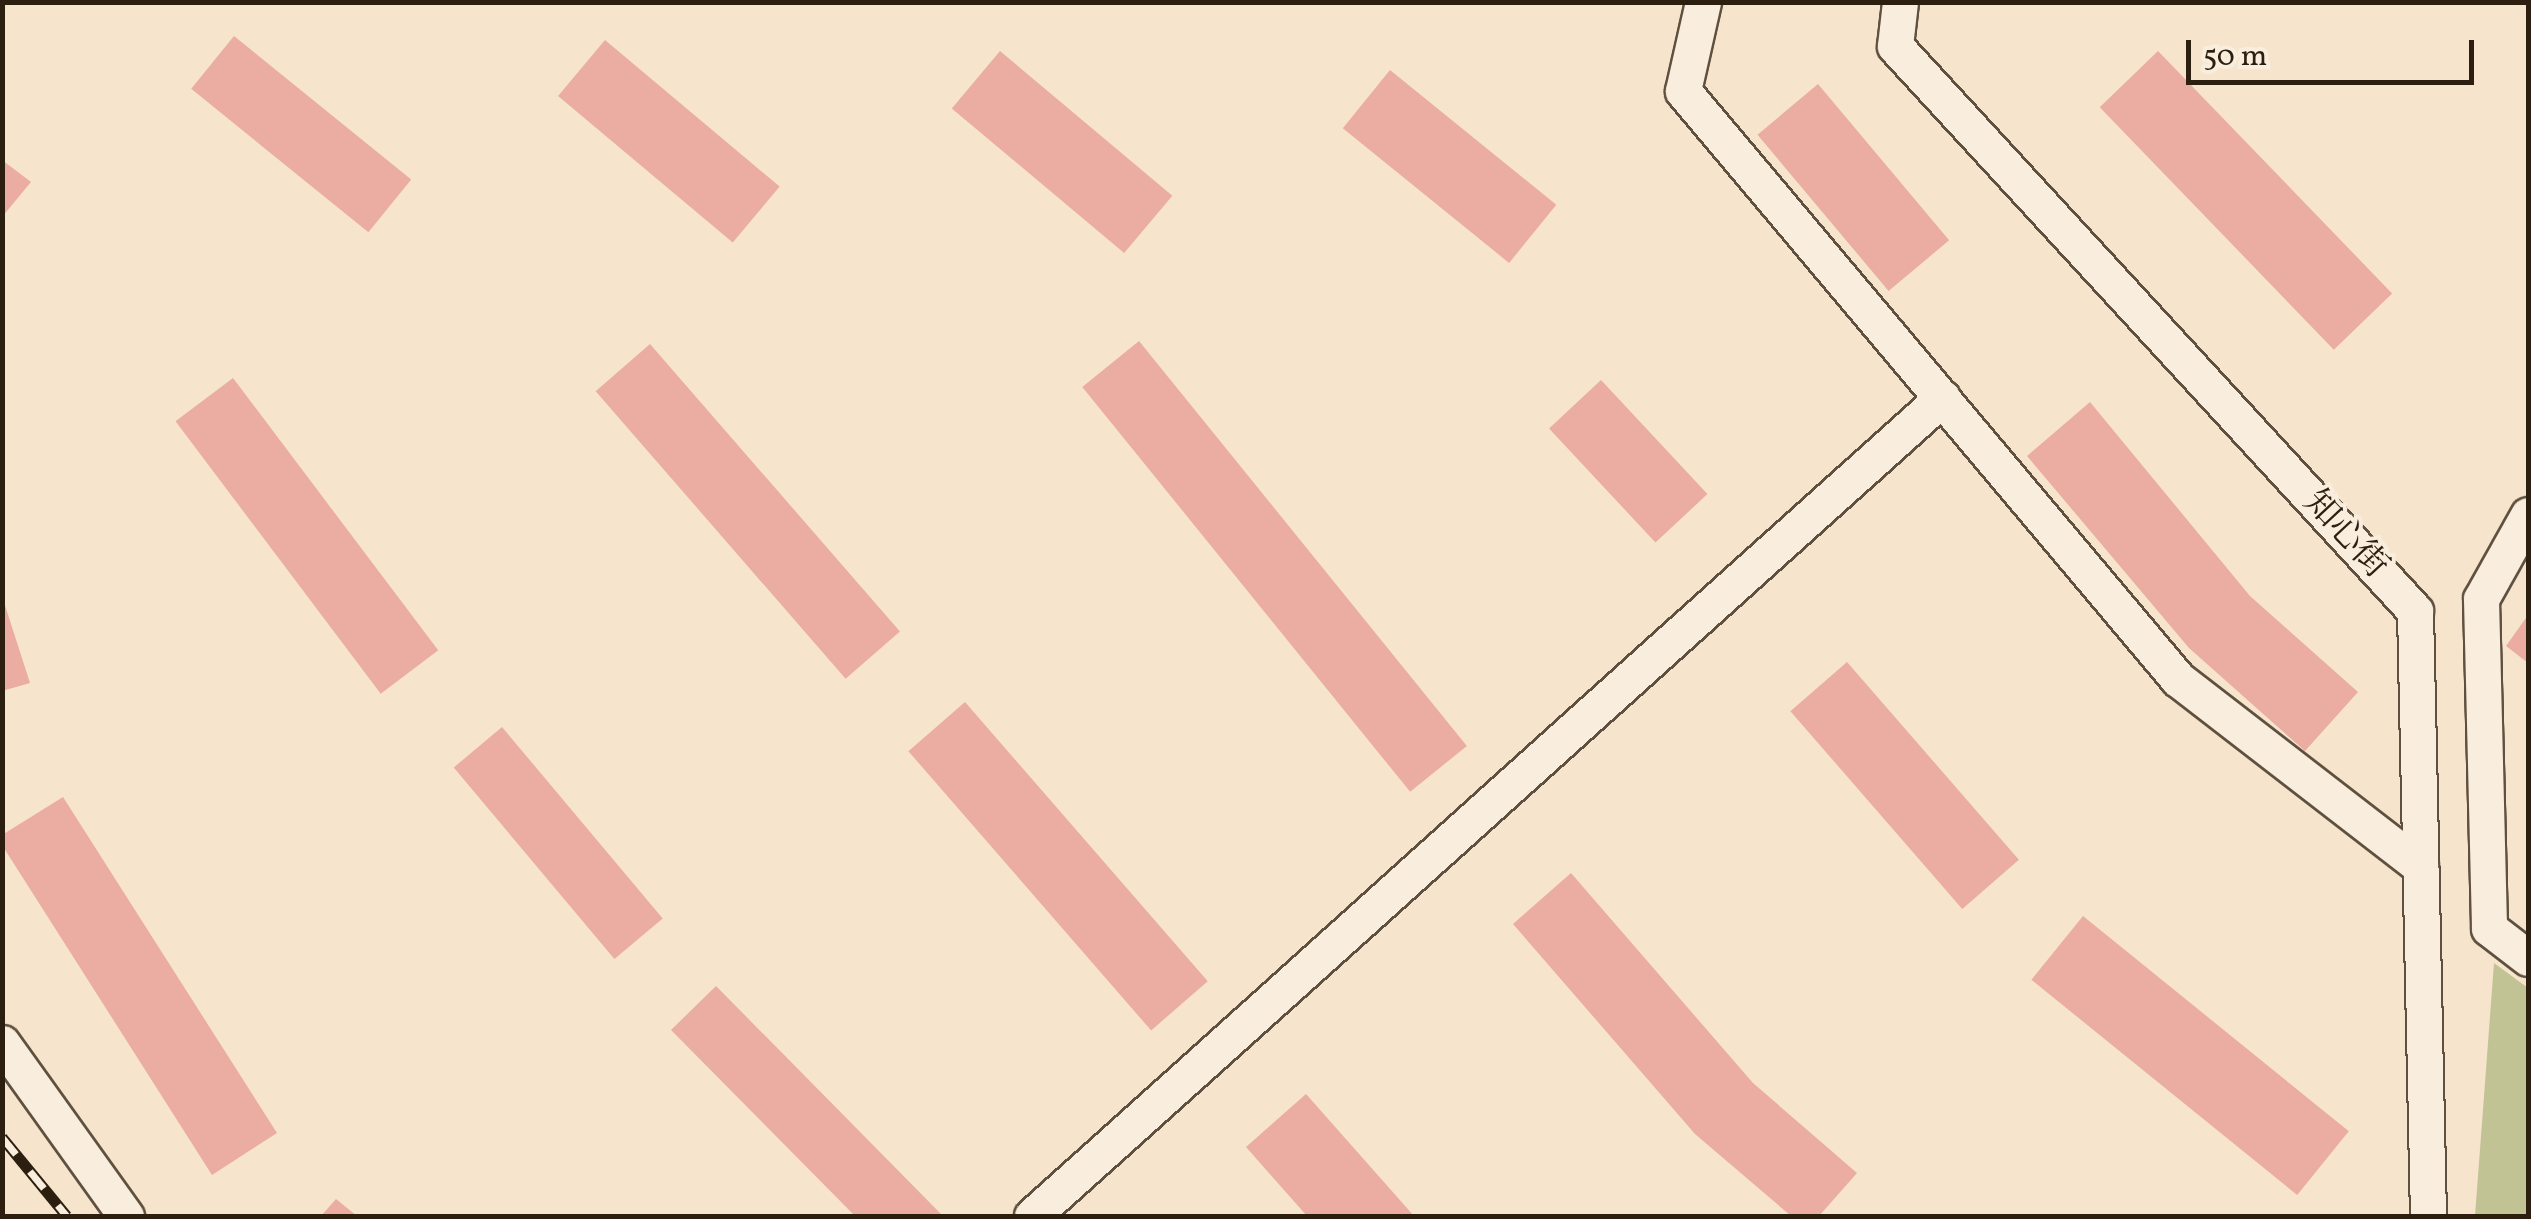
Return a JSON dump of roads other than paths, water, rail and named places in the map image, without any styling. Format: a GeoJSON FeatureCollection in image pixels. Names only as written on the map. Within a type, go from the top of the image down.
{"type":"FeatureCollection","features":[{"type":"Feature","properties":{"kind":"street"},"geometry":{"type":"LineString","coordinates":[[1703,2],[1684,90],[2178,679],[2420,866]]}},
{"type":"Feature","properties":{"kind":"street","name":"知心街"},"geometry":{"type":"LineString","coordinates":[[1900,2],[1895,46],[2415,611],[2428,1216]]}},
{"type":"Feature","properties":{"kind":"street"},"geometry":{"type":"LineString","coordinates":[[1032,1216],[1942,398]]}},
{"type":"Feature","properties":{"kind":"street"},"geometry":{"type":"LineString","coordinates":[[2528,515],[2480,600],[2489,928],[2528,958]]}},
{"type":"Feature","properties":{"kind":"street"},"geometry":{"type":"LineString","coordinates":[[2,1042],[126,1216]]}},
{"type":"Feature","properties":{"kind":"railway"},"geometry":{"type":"LineString","coordinates":[[2,1137],[67,1216]]}}]}
